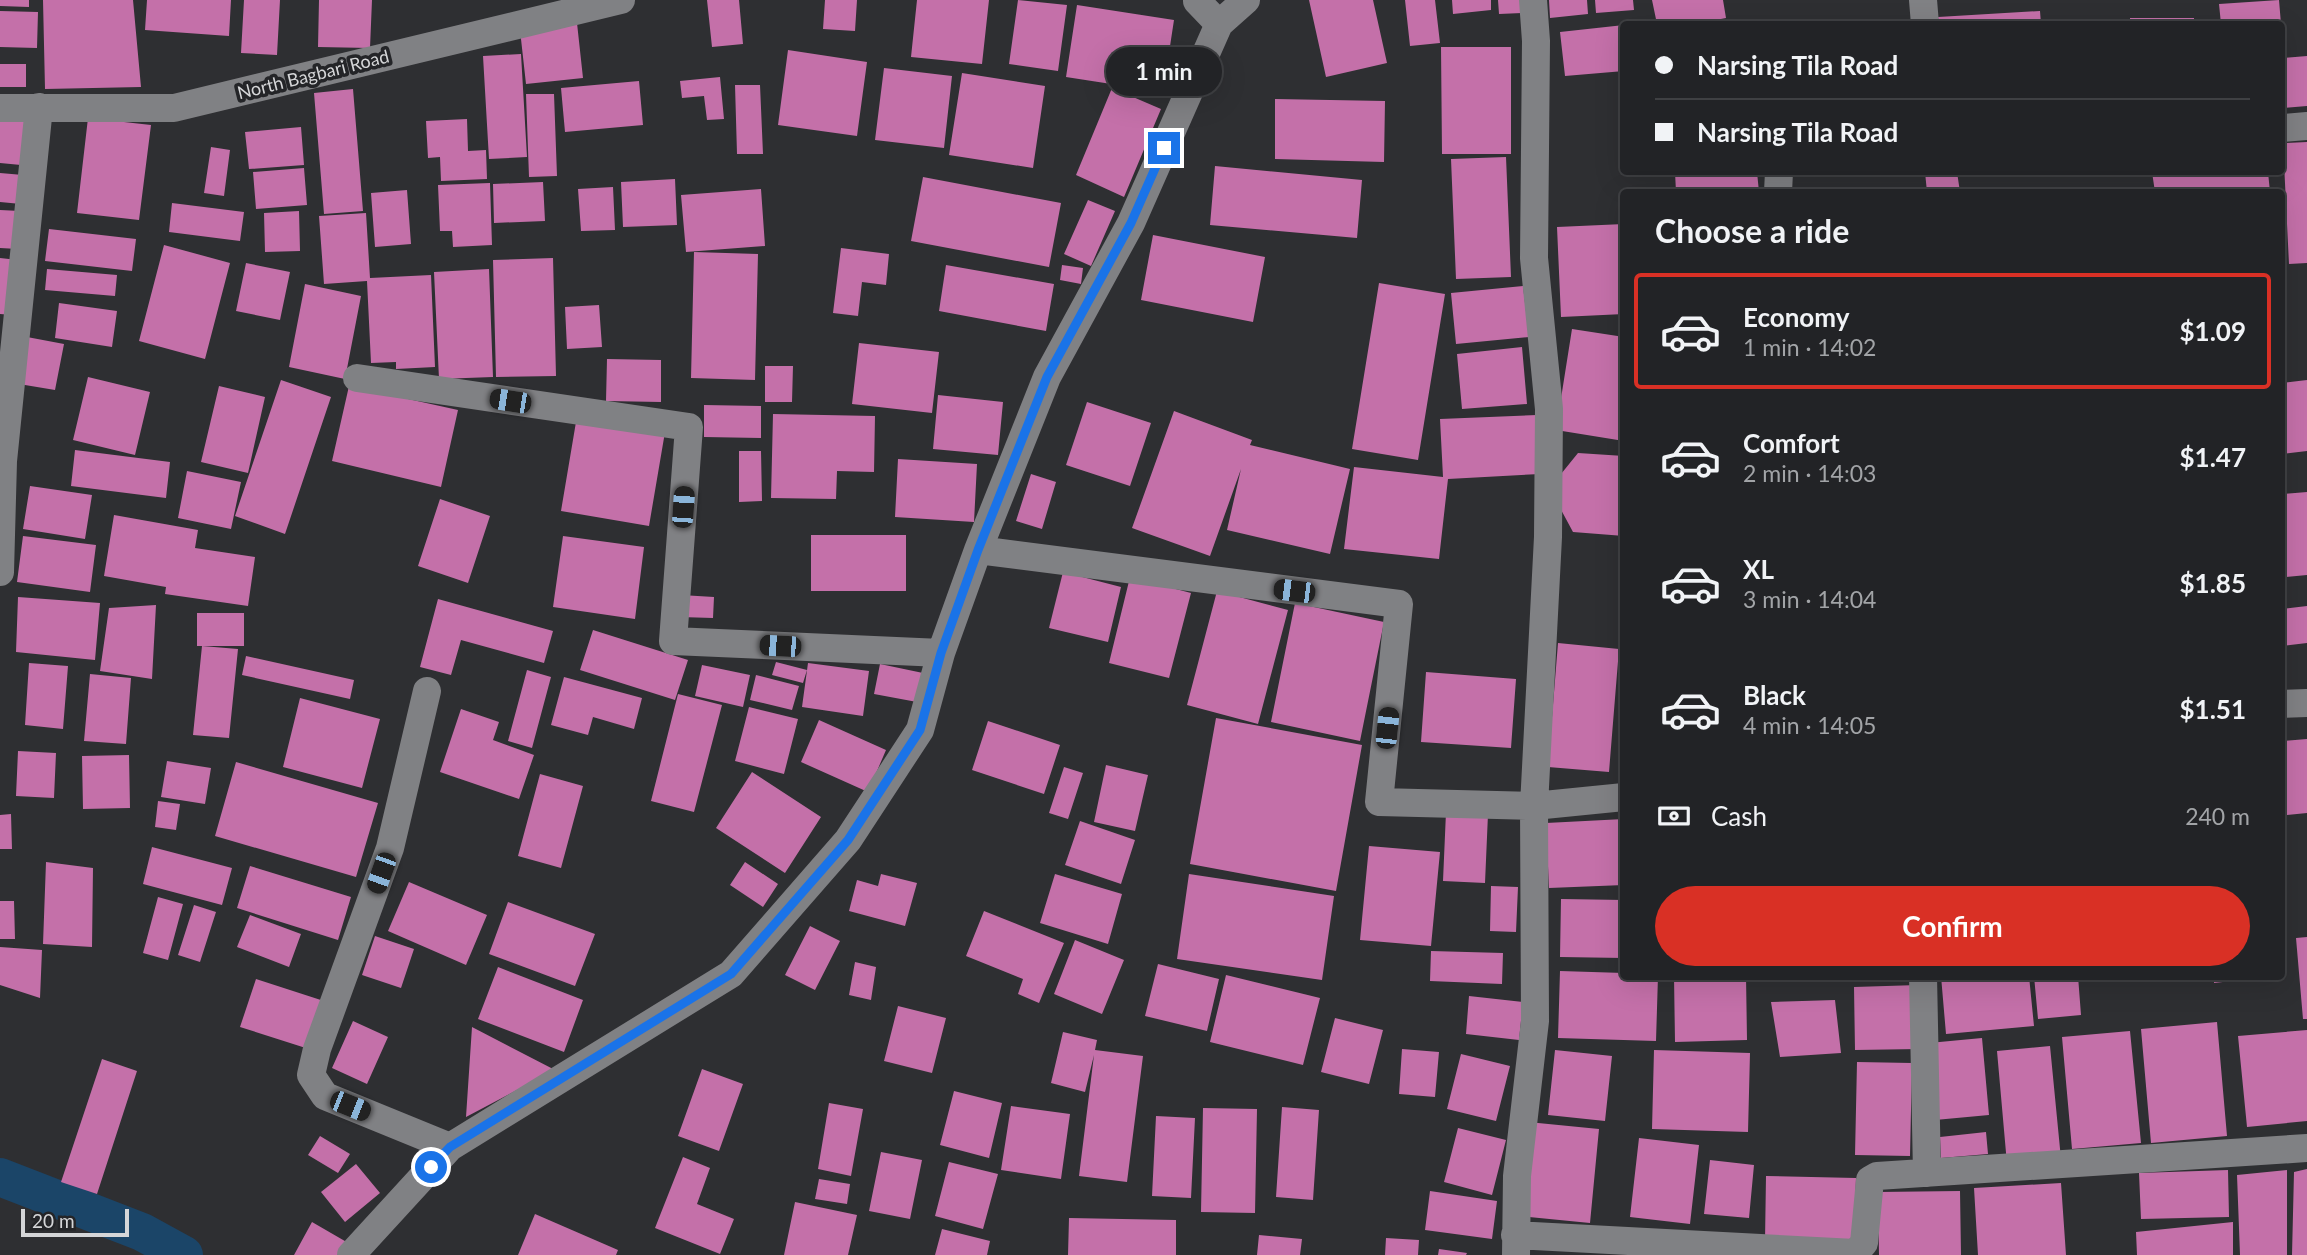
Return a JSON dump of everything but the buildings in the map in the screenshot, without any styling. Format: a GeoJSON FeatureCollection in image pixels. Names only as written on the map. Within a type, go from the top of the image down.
{"type":"FeatureCollection","features":[{"type":"Feature","properties":{"kind":"street","name":"North Bagbari Road"},"geometry":{"type":"LineString","coordinates":[[0,108],[174,108],[621,0]]}},
{"type":"Feature","properties":{"kind":"street"},"geometry":{"type":"LineString","coordinates":[[1190,0],[1197,0],[1219,24]]}},
{"type":"Feature","properties":{"kind":"street"},"geometry":{"type":"LineString","coordinates":[[351,1255],[450,1147],[731,974],[848,840],[920,730],[941,653],[978,550],[1047,377],[1131,223],[1219,24],[1246,0]]}},
{"type":"Feature","properties":{"kind":"street"},"geometry":{"type":"LineString","coordinates":[[1533,0],[1536,41],[1534,258],[1549,410],[1548,537],[1534,806],[1535,1021],[1517,1176],[1516,1245],[1855,1253],[1864,1243],[1870,1180],[1888,1174],[2307,1148]]}},
{"type":"Feature","properties":{"kind":"street"},"geometry":{"type":"LineString","coordinates":[[1923,0],[1925,21]]}},
{"type":"Feature","properties":{"kind":"street"},"geometry":{"type":"LineString","coordinates":[[0,572],[4,461],[39,107]]}},
{"type":"Feature","properties":{"kind":"street"},"geometry":{"type":"LineString","coordinates":[[2285,128],[2307,125]]}},
{"type":"Feature","properties":{"kind":"street"},"geometry":{"type":"LineString","coordinates":[[357,378],[689,427],[673,641],[941,653]]}},
{"type":"Feature","properties":{"kind":"street"},"geometry":{"type":"LineString","coordinates":[[978,550],[1399,604],[1379,802],[1534,806],[1620,797]]}},
{"type":"Feature","properties":{"kind":"street"},"geometry":{"type":"LineString","coordinates":[[428,691],[390,848],[317,1049],[311,1075],[325,1096],[450,1147]]}},
{"type":"Feature","properties":{"kind":"street"},"geometry":{"type":"LineString","coordinates":[[2285,704],[2307,703]]}},
{"type":"Feature","properties":{"kind":"street"},"geometry":{"type":"LineString","coordinates":[[1923,980],[1927,1173]]}},
{"type":"Feature","properties":{"kind":"waterway"},"geometry":{"type":"LineString","coordinates":[[0,1177],[142,1232],[184,1255]]}},
{"type":"Feature","properties":{"kind":"route"},"geometry":{"type":"LineString","coordinates":[[431,1167],[450,1147],[731,974],[848,840],[920,730],[941,653],[978,550],[1047,377],[1131,223],[1164,148]]}}]}
